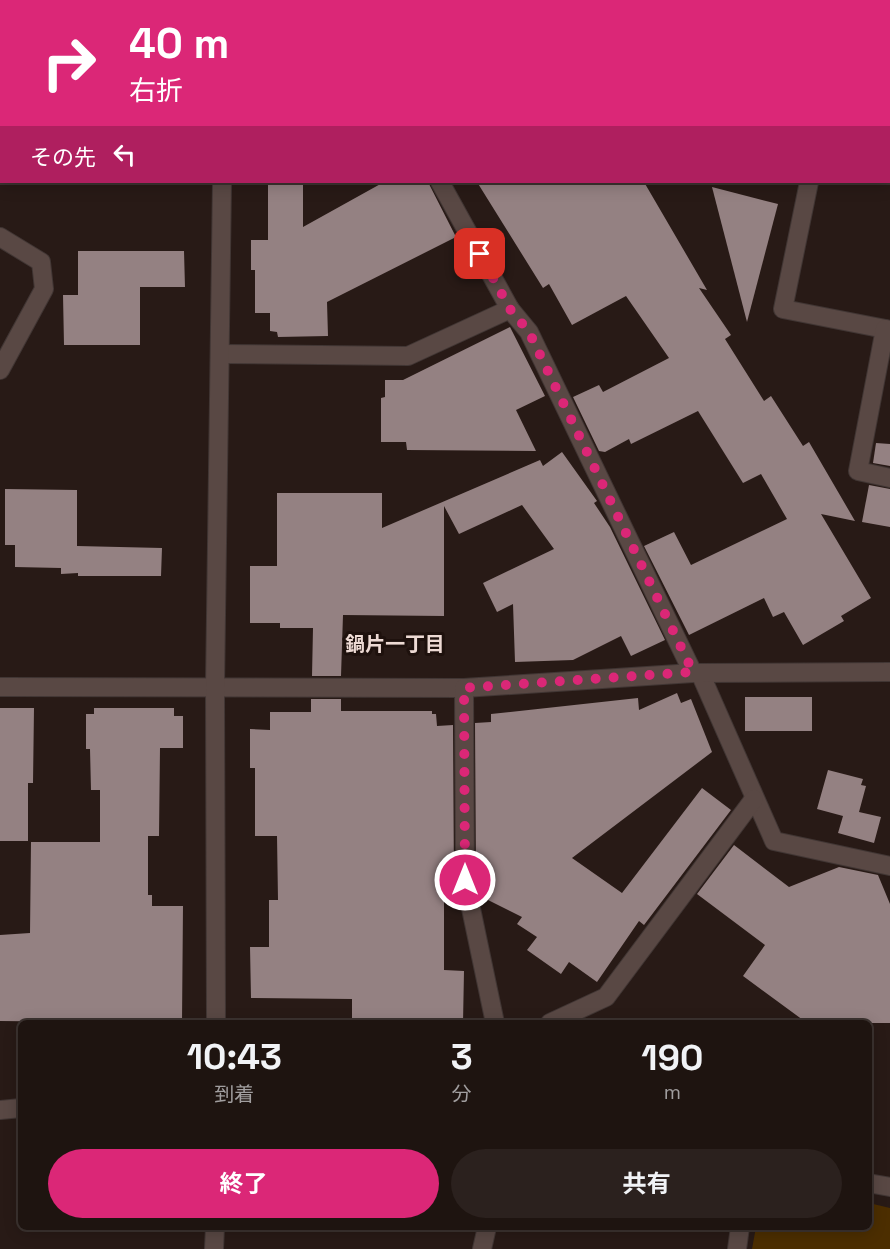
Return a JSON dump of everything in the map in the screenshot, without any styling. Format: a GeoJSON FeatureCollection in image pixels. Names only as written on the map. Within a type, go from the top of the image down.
{"type":"FeatureCollection","features":[{"type":"Feature","properties":{"kind":"street"},"geometry":{"type":"LineString","coordinates":[[216,1020],[215,688],[222,183]]}},
{"type":"Feature","properties":{"kind":"street"},"geometry":{"type":"LineString","coordinates":[[441,183],[510,309],[529,332],[696,672],[774,841],[890,866]]}},
{"type":"Feature","properties":{"kind":"street"},"geometry":{"type":"LineString","coordinates":[[809,183],[783,309],[888,330],[858,471],[890,478]]}},
{"type":"Feature","properties":{"kind":"street"},"geometry":{"type":"LineString","coordinates":[[0,237],[41,262],[44,289],[0,370]]}},
{"type":"Feature","properties":{"kind":"street"},"geometry":{"type":"LineString","coordinates":[[221,354],[408,356],[510,309]]}},
{"type":"Feature","properties":{"kind":"street"},"geometry":{"type":"LineString","coordinates":[[0,687],[464,688],[696,672],[890,672]]}},
{"type":"Feature","properties":{"kind":"street"},"geometry":{"type":"LineString","coordinates":[[464,688],[465,880],[494,1020]]}},
{"type":"Feature","properties":{"kind":"street"},"geometry":{"type":"LineString","coordinates":[[556,1020],[606,997],[754,799]]}},
{"type":"Feature","properties":{"kind":"street"},"geometry":{"type":"LineString","coordinates":[[0,1110],[18,1108]]}},
{"type":"Feature","properties":{"kind":"street"},"geometry":{"type":"LineString","coordinates":[[872,1184],[890,1187]]}},
{"type":"Feature","properties":{"kind":"street"},"geometry":{"type":"LineString","coordinates":[[214,1249],[215,1230]]}},
{"type":"Feature","properties":{"kind":"street"},"geometry":{"type":"LineString","coordinates":[[482,1249],[486,1230]]}},
{"type":"Feature","properties":{"kind":"street"},"geometry":{"type":"LineString","coordinates":[[736,1249],[739,1230]]}},
{"type":"Feature","properties":{"kind":"shaded area"},"geometry":{"type":"Polygon","coordinates":[[[872,1204],[890,1208],[890,1249],[752,1249],[755,1230],[872,1230],[872,1204]]]}},
{"type":"Feature","properties":{"kind":"building"},"geometry":{"type":"Polygon","coordinates":[[[268,183],[303,183],[303,227],[382,183],[429,183],[456,237],[327,302],[328,336],[278,337],[277,332],[270,331],[270,313],[255,313],[255,270],[251,270],[251,240],[268,240],[268,183]]]}},
{"type":"Feature","properties":{"kind":"building"},"geometry":{"type":"Polygon","coordinates":[[[478,183],[645,183],[707,290],[699,288],[731,335],[725,339],[764,401],[771,396],[803,446],[809,442],[855,521],[821,514],[871,598],[841,616],[844,621],[803,645],[784,612],[773,617],[764,598],[689,635],[644,546],[674,532],[691,565],[787,519],[761,474],[743,483],[698,411],[631,444],[629,439],[605,452],[599,451],[573,397],[599,385],[603,392],[669,358],[626,296],[572,325],[549,284],[543,288],[478,183]]]}},
{"type":"Feature","properties":{"kind":"building"},"geometry":{"type":"Polygon","coordinates":[[[712,187],[778,204],[747,322],[712,187]]]}},
{"type":"Feature","properties":{"kind":"building"},"geometry":{"type":"Polygon","coordinates":[[[78,251],[184,251],[185,287],[140,287],[140,345],[64,345],[63,295],[78,295],[78,251]]]}},
{"type":"Feature","properties":{"kind":"building"},"geometry":{"type":"Polygon","coordinates":[[[510,327],[545,396],[516,410],[536,451],[407,450],[406,442],[381,442],[381,398],[385,397],[385,380],[403,380],[510,327]]]}},
{"type":"Feature","properties":{"kind":"building"},"geometry":{"type":"Polygon","coordinates":[[[876,443],[890,444],[890,466],[873,463],[876,443]]]}},
{"type":"Feature","properties":{"kind":"building"},"geometry":{"type":"Polygon","coordinates":[[[562,452],[597,501],[594,503],[610,527],[665,640],[631,656],[621,636],[573,660],[515,662],[513,604],[497,612],[483,583],[554,549],[522,505],[459,534],[444,506],[444,616],[343,615],[341,676],[312,676],[313,628],[280,628],[280,623],[250,623],[250,566],[277,566],[277,493],[382,493],[382,528],[540,460],[543,466],[562,452]]]}},
{"type":"Feature","properties":{"kind":"building"},"geometry":{"type":"Polygon","coordinates":[[[869,485],[890,489],[890,527],[862,522],[869,485]]]}},
{"type":"Feature","properties":{"kind":"building"},"geometry":{"type":"Polygon","coordinates":[[[5,489],[77,490],[77,546],[162,548],[161,576],[78,576],[78,573],[61,574],[61,568],[15,567],[15,545],[5,545],[5,489]]]}},
{"type":"Feature","properties":{"kind":"building"},"geometry":{"type":"Polygon","coordinates":[[[677,693],[681,703],[691,699],[712,752],[572,858],[622,893],[702,788],[731,810],[644,925],[639,921],[597,982],[569,962],[561,974],[527,950],[537,937],[517,924],[522,917],[480,896],[476,879],[475,723],[491,722],[491,714],[638,698],[639,710],[677,693]]]}},
{"type":"Feature","properties":{"kind":"building"},"geometry":{"type":"Polygon","coordinates":[[[745,697],[812,697],[812,731],[745,731],[745,697]]]}},
{"type":"Feature","properties":{"kind":"building"},"geometry":{"type":"Polygon","coordinates":[[[311,699],[341,699],[341,711],[432,711],[432,714],[436,714],[437,726],[453,725],[454,883],[444,878],[444,970],[464,971],[463,1020],[352,1020],[352,999],[251,998],[250,947],[269,947],[269,900],[278,900],[277,836],[255,836],[255,768],[250,768],[250,729],[270,730],[270,712],[311,712],[311,699]]]}},
{"type":"Feature","properties":{"kind":"building"},"geometry":{"type":"Polygon","coordinates":[[[0,708],[34,708],[33,783],[28,783],[28,841],[0,841],[0,708]]]}},
{"type":"Feature","properties":{"kind":"building"},"geometry":{"type":"Polygon","coordinates":[[[94,708],[174,708],[174,716],[183,716],[183,748],[160,748],[159,836],[148,836],[148,895],[152,895],[152,906],[183,906],[182,1020],[0,1021],[0,935],[30,933],[31,842],[100,842],[100,790],[91,790],[90,749],[86,749],[86,714],[94,714],[94,708]]]}},
{"type":"Feature","properties":{"kind":"building"},"geometry":{"type":"Polygon","coordinates":[[[828,770],[863,779],[861,785],[866,786],[859,812],[881,817],[874,843],[838,833],[843,816],[817,809],[828,770]]]}},
{"type":"Feature","properties":{"kind":"building"},"geometry":{"type":"Polygon","coordinates":[[[734,845],[789,887],[839,867],[878,875],[890,904],[890,1023],[872,1023],[872,1020],[803,1020],[743,976],[765,945],[697,894],[734,845]]]}},
{"type":"Feature","properties":{"kind":"district","name":"鍋片一丁目"},"geometry":{"type":"Point","coordinates":[395,644]}},
{"type":"Feature","properties":{"kind":"route"},"geometry":{"type":"LineString","coordinates":[[465,880],[464,688],[693,672],[529,332],[510,309],[480,254]]}}]}
